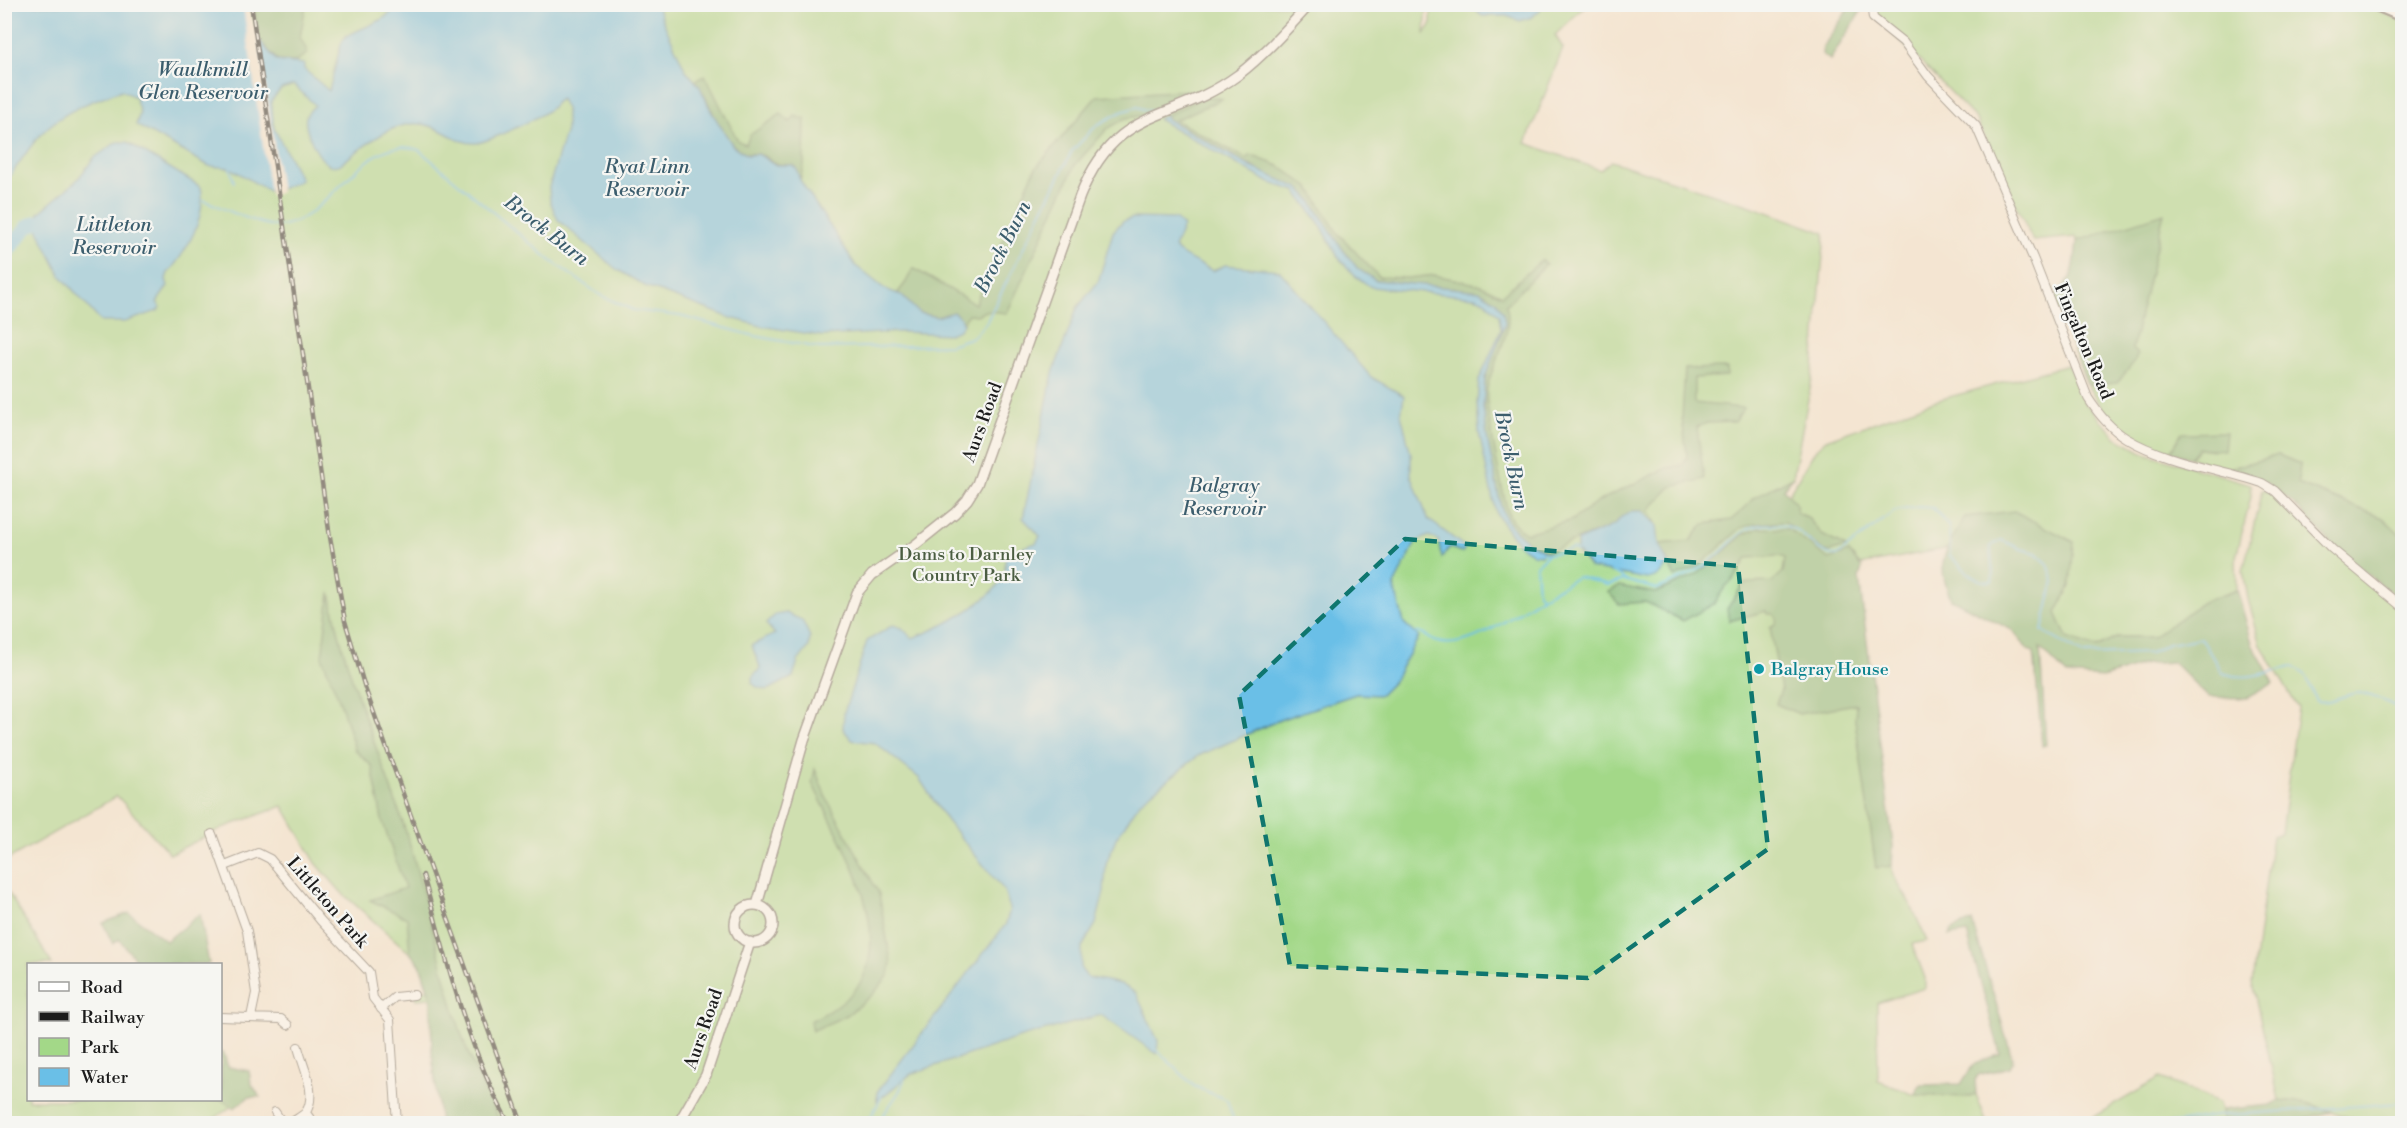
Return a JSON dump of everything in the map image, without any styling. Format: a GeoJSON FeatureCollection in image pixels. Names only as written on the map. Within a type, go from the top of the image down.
{"type":"FeatureCollection","features":[{"type":"Feature","properties":{"kind":"main road"},"geometry":{"type":"LineString","coordinates":[[2374,4],[2403,16]]}},
{"type":"Feature","properties":{"kind":"street","name":"Aurs Road"},"geometry":{"type":"LineString","coordinates":[[757,905],[804,740],[857,593],[872,575],[955,513],[972,492],[982,471],[1084,185],[1108,148],[1130,127],[1146,118],[1208,94],[1239,74],[1310,4]]}},
{"type":"Feature","properties":{"kind":"street","name":"Fingalton Road"},"geometry":{"type":"LineString","coordinates":[[1870,4],[1873,18],[1903,42],[1928,76],[1976,126],[2033,258],[2088,398],[2097,411],[2124,437],[2151,449],[2262,483],[2275,491],[2332,549],[2403,607]]}},
{"type":"Feature","properties":{"kind":"street"},"geometry":{"type":"LineString","coordinates":[[212,834],[247,930],[256,993],[252,1017]]}},
{"type":"Feature","properties":{"kind":"street","name":"Littleton Park"},"geometry":{"type":"LineString","coordinates":[[225,866],[258,853],[270,859],[321,921],[369,972],[373,998],[390,1020],[397,1124]]}},
{"type":"Feature","properties":{"kind":"street"},"geometry":{"type":"LineString","coordinates":[[757,905],[768,911],[772,928],[762,941],[750,942],[739,936],[735,923],[744,907],[757,905]]}},
{"type":"Feature","properties":{"kind":"street","name":"Aurs Road"},"geometry":{"type":"LineString","coordinates":[[678,1124],[706,1075],[750,942]]}},
{"type":"Feature","properties":{"kind":"street"},"geometry":{"type":"LineString","coordinates":[[381,1009],[394,997],[414,995]]}},
{"type":"Feature","properties":{"kind":"street"},"geometry":{"type":"LineString","coordinates":[[222,1017],[282,1019],[288,1025]]}},
{"type":"Feature","properties":{"kind":"street"},"geometry":{"type":"LineString","coordinates":[[290,1124],[306,1113],[310,1096],[304,1063],[298,1047]]}},
{"type":"Feature","properties":{"kind":"street"},"geometry":{"type":"LineString","coordinates":[[275,1112],[283,1124]]}},
{"type":"Feature","properties":{"kind":"street"},"geometry":{"type":"LineString","coordinates":[[306,1113],[314,1124]]}},
{"type":"Feature","properties":{"kind":"highlighted area"},"geometry":{"type":"Polygon","coordinates":[[[1405,539],[1738,566],[1768,849],[1588,978],[1290,966],[1239,695],[1405,539]]]}},
{"type":"Feature","properties":{"kind":"green space"},"geometry":{"type":"Polygon","coordinates":[[[2364,4],[2402,21],[2402,536],[2383,518],[2297,484],[2300,464],[2278,455],[2227,469],[2190,458],[2199,448],[2213,450],[2182,433],[2171,452],[2139,441],[2104,412],[2087,385],[2117,383],[2134,341],[2081,239],[2077,241],[2076,237],[2033,241],[1976,119],[1876,16],[1874,5],[2364,4]]]}},
{"type":"Feature","properties":{"kind":"green space","name":"Dams to Darnley Country Park"},"geometry":{"type":"Polygon","coordinates":[[[4,5],[1427,5],[1425,33],[1431,25],[1431,5],[1586,5],[1555,35],[1563,48],[1526,143],[1600,170],[1611,161],[1748,205],[1825,233],[1812,379],[1793,477],[1773,501],[1830,552],[1845,547],[1822,535],[1807,517],[1797,513],[1796,503],[1788,495],[1816,449],[1826,440],[1931,402],[2068,365],[2084,402],[2116,437],[2144,453],[2251,484],[2251,497],[2236,557],[2237,590],[2203,602],[2153,637],[2119,637],[2096,648],[2067,638],[2056,613],[2070,586],[1965,517],[1948,548],[1860,565],[1849,552],[1893,875],[1911,905],[1927,941],[1912,944],[1925,978],[1925,988],[1877,1003],[1878,1081],[1915,1095],[1970,1097],[1976,1094],[1987,1123],[440,1123],[432,1052],[431,998],[416,999],[416,991],[428,989],[420,964],[342,893],[316,863],[283,806],[225,827],[170,854],[117,796],[5,861],[4,5]]]}},
{"type":"Feature","properties":{"kind":"green space"},"geometry":{"type":"Polygon","coordinates":[[[254,5],[306,5],[300,37],[308,53],[295,62],[278,61],[259,40],[254,5]]]}},
{"type":"Feature","properties":{"kind":"green space"},"geometry":{"type":"Polygon","coordinates":[[[1851,5],[1865,5],[1830,60],[1822,54],[1823,47],[1851,5]]]}},
{"type":"Feature","properties":{"kind":"green space"},"geometry":{"type":"Polygon","coordinates":[[[705,75],[738,141],[746,144],[750,135],[781,114],[790,122],[795,116],[805,119],[804,165],[800,180],[796,168],[792,165],[775,163],[758,154],[744,153],[727,139],[695,81],[705,75]]]}},
{"type":"Feature","properties":{"kind":"green space"},"geometry":{"type":"Polygon","coordinates":[[[1189,90],[1189,95],[1147,115],[1126,118],[1107,129],[1075,165],[1007,313],[985,311],[977,315],[968,314],[963,324],[953,312],[937,317],[919,313],[897,294],[913,268],[975,304],[1035,169],[1097,96],[1189,90]]]}},
{"type":"Feature","properties":{"kind":"green space"},"geometry":{"type":"Polygon","coordinates":[[[1201,98],[1222,99],[1175,120],[1247,159],[1250,155],[1279,166],[1310,188],[1337,232],[1379,277],[1408,278],[1435,275],[1481,285],[1502,295],[1542,260],[1546,264],[1506,305],[1508,326],[1487,389],[1491,431],[1503,493],[1510,517],[1521,530],[1526,533],[1572,520],[1601,500],[1667,468],[1683,465],[1687,456],[1682,418],[1685,369],[1727,368],[1727,376],[1694,378],[1694,403],[1744,408],[1734,422],[1707,423],[1697,427],[1704,479],[1671,487],[1649,510],[1657,525],[1642,511],[1621,517],[1615,525],[1547,552],[1524,540],[1507,521],[1502,509],[1486,431],[1484,393],[1486,373],[1505,323],[1496,301],[1480,291],[1375,280],[1358,269],[1310,199],[1167,119],[1166,115],[1201,98]]]}},
{"type":"Feature","properties":{"kind":"green space"},"geometry":{"type":"Polygon","coordinates":[[[2164,213],[2132,349],[2137,354],[2135,361],[2117,383],[2087,385],[2053,298],[2066,284],[2072,273],[2077,241],[2164,213]]]}},
{"type":"Feature","properties":{"kind":"green space"},"geometry":{"type":"Polygon","coordinates":[[[2226,432],[2224,450],[2199,448],[2190,458],[2171,452],[2182,433],[2226,432]]]}},
{"type":"Feature","properties":{"kind":"green space"},"geometry":{"type":"Polygon","coordinates":[[[2278,455],[2300,464],[2298,484],[2383,518],[2402,536],[2402,602],[2337,549],[2292,502],[2265,482],[2227,469],[2278,455]]]}},
{"type":"Feature","properties":{"kind":"green space"},"geometry":{"type":"Polygon","coordinates":[[[1793,477],[1783,489],[1796,503],[1797,513],[1807,517],[1822,535],[1846,547],[1830,552],[1824,551],[1785,522],[1755,524],[1741,528],[1698,567],[1675,577],[1659,544],[1690,541],[1704,524],[1731,520],[1753,498],[1793,477]]]}},
{"type":"Feature","properties":{"kind":"green space"},"geometry":{"type":"Polygon","coordinates":[[[2262,490],[2270,492],[2402,608],[2402,1120],[2361,1122],[2308,1103],[2279,1100],[2252,983],[2272,836],[2281,833],[2298,708],[2261,645],[2243,571],[2262,490]]]}},
{"type":"Feature","properties":{"kind":"green space"},"geometry":{"type":"Polygon","coordinates":[[[2014,511],[2074,542],[2070,586],[2056,613],[2067,638],[2096,648],[2118,637],[2153,637],[2203,602],[2237,590],[2252,643],[2274,683],[2247,698],[2208,697],[2173,662],[2145,664],[2103,678],[2067,675],[2040,648],[2046,745],[2042,746],[2034,652],[2028,650],[2012,630],[1951,599],[1943,574],[1948,548],[1965,517],[2014,511]]]}},
{"type":"Feature","properties":{"kind":"green space"},"geometry":{"type":"Polygon","coordinates":[[[1759,528],[1788,529],[1829,559],[1849,552],[1862,568],[1859,578],[1893,845],[1892,866],[1876,868],[1855,720],[1856,704],[1799,714],[1776,704],[1781,690],[1770,627],[1777,619],[1773,614],[1767,614],[1766,611],[1729,621],[1727,609],[1744,583],[1772,582],[1783,572],[1785,558],[1779,556],[1747,558],[1736,577],[1725,587],[1714,604],[1683,621],[1645,602],[1619,604],[1608,592],[1619,586],[1655,593],[1696,575],[1744,534],[1759,528]]]}},
{"type":"Feature","properties":{"kind":"green space"},"geometry":{"type":"Polygon","coordinates":[[[330,592],[344,652],[362,710],[412,850],[462,1036],[477,1074],[501,1123],[440,1123],[432,1052],[431,998],[420,964],[410,953],[407,918],[370,900],[405,888],[382,820],[372,766],[355,750],[340,702],[322,657],[330,592]]]}},
{"type":"Feature","properties":{"kind":"green space"},"geometry":{"type":"Polygon","coordinates":[[[815,769],[826,797],[879,894],[891,962],[889,975],[873,994],[847,1015],[812,1031],[810,1021],[847,998],[859,985],[870,955],[870,930],[866,904],[847,852],[812,783],[815,769]]]}},
{"type":"Feature","properties":{"kind":"green space"},"geometry":{"type":"Polygon","coordinates":[[[5,887],[51,963],[27,963],[27,1101],[222,1101],[222,1081],[234,1108],[232,1106],[208,1123],[5,1123],[5,887]]]}},
{"type":"Feature","properties":{"kind":"green space"},"geometry":{"type":"Polygon","coordinates":[[[129,913],[166,941],[200,914],[209,963],[138,963],[119,939],[113,944],[103,923],[129,913]]]}},
{"type":"Feature","properties":{"kind":"green space"},"geometry":{"type":"Polygon","coordinates":[[[1972,921],[2013,1061],[2010,1067],[1978,1075],[1975,1080],[1976,1094],[1970,1097],[1915,1095],[1920,1085],[1961,1084],[1973,1065],[2000,1053],[1967,933],[1949,936],[1952,930],[1972,921]]]}},
{"type":"Feature","properties":{"kind":"green space"},"geometry":{"type":"Polygon","coordinates":[[[222,1053],[228,1067],[249,1071],[251,1083],[260,1097],[249,1097],[234,1108],[222,1100],[222,1053]]]}},
{"type":"Feature","properties":{"kind":"green space"},"geometry":{"type":"Polygon","coordinates":[[[2160,1078],[2219,1102],[2223,1122],[2294,1123],[2081,1124],[2160,1078]]]}},
{"type":"Feature","properties":{"kind":"green space"},"geometry":{"type":"Polygon","coordinates":[[[2279,1100],[2308,1103],[2331,1112],[2303,1119],[2301,1123],[2223,1122],[2222,1110],[2270,1105],[2279,1100]]]}},
{"type":"Feature","properties":{"kind":"water","name":"Ryat Linn Reservoir"},"geometry":{"type":"Polygon","coordinates":[[[5,5],[244,5],[256,36],[277,61],[304,64],[304,69],[329,91],[341,44],[346,36],[381,20],[401,5],[657,5],[685,69],[700,87],[711,111],[733,146],[747,155],[758,154],[776,165],[792,165],[796,168],[800,180],[856,266],[885,289],[901,295],[919,313],[937,317],[953,312],[961,318],[963,324],[959,330],[949,334],[902,332],[822,336],[761,326],[731,318],[645,286],[616,269],[558,220],[550,201],[549,187],[566,130],[566,109],[561,99],[537,117],[482,142],[464,142],[433,127],[407,124],[382,134],[339,165],[329,165],[316,150],[307,129],[308,112],[315,105],[294,85],[281,89],[271,101],[274,128],[301,180],[272,193],[230,168],[209,166],[136,125],[140,113],[135,97],[122,90],[78,108],[48,127],[5,184],[5,5]]]}},
{"type":"Feature","properties":{"kind":"water"},"geometry":{"type":"Polygon","coordinates":[[[1470,5],[1540,5],[1541,9],[1532,17],[1520,21],[1506,16],[1482,16],[1470,5]]]}},
{"type":"Feature","properties":{"kind":"water"},"geometry":{"type":"Polygon","coordinates":[[[1166,115],[1167,119],[1251,167],[1299,188],[1310,199],[1358,269],[1375,280],[1480,291],[1496,301],[1503,312],[1505,323],[1485,378],[1483,407],[1488,442],[1501,507],[1508,523],[1528,543],[1543,550],[1541,555],[1533,554],[1522,547],[1497,515],[1479,433],[1477,403],[1479,380],[1501,330],[1499,315],[1485,301],[1475,297],[1371,287],[1355,276],[1338,257],[1322,227],[1296,191],[1268,182],[1158,119],[1166,115]]]}},
{"type":"Feature","properties":{"kind":"water","name":"Littleton Reservoir"},"geometry":{"type":"Polygon","coordinates":[[[117,142],[127,142],[201,187],[201,210],[194,233],[182,255],[168,273],[166,279],[168,286],[157,302],[160,307],[158,311],[125,322],[101,322],[61,276],[40,234],[37,222],[39,213],[77,180],[94,158],[117,142]]]}},
{"type":"Feature","properties":{"kind":"water","name":"Balgray Reservoir"},"geometry":{"type":"Polygon","coordinates":[[[1133,218],[1175,219],[1183,226],[1174,248],[1213,271],[1225,265],[1279,270],[1371,377],[1404,396],[1401,414],[1411,454],[1411,475],[1428,519],[1465,547],[1462,553],[1450,547],[1442,558],[1438,540],[1429,536],[1416,542],[1394,585],[1404,623],[1419,637],[1393,682],[1380,695],[1356,694],[1282,719],[1198,756],[1141,801],[1116,838],[1106,864],[1104,892],[1096,924],[1082,947],[1081,969],[1087,977],[1121,984],[1136,993],[1158,1041],[1157,1054],[1101,1015],[1021,1037],[911,1074],[877,1101],[877,1092],[1006,924],[1010,909],[1004,890],[947,821],[919,778],[875,743],[852,740],[843,729],[844,713],[867,641],[893,625],[902,628],[912,638],[964,613],[978,604],[999,584],[1004,574],[1008,552],[1036,543],[1040,536],[1023,518],[1053,373],[1077,308],[1098,282],[1113,232],[1123,221],[1133,218]]]}},
{"type":"Feature","properties":{"kind":"water"},"geometry":{"type":"Polygon","coordinates":[[[1633,511],[1642,511],[1657,525],[1659,544],[1668,564],[1658,576],[1647,579],[1590,568],[1577,551],[1577,541],[1615,525],[1621,517],[1633,511]]]}},
{"type":"Feature","properties":{"kind":"water"},"geometry":{"type":"Polygon","coordinates":[[[786,613],[802,620],[810,637],[809,647],[798,661],[793,677],[768,690],[757,687],[752,683],[753,676],[760,669],[752,645],[775,634],[766,624],[775,615],[786,613]]]}},
{"type":"Feature","properties":{"kind":"pier"},"geometry":{"type":"Polygon","coordinates":[[[247,4],[258,34],[281,192],[272,196],[270,196],[243,5],[247,4]]]}},
{"type":"Feature","properties":{"kind":"waterway","name":"Brock Burn"},"geometry":{"type":"LineString","coordinates":[[203,200],[251,220],[277,226],[296,221],[314,210],[363,164],[381,153],[399,147],[419,150],[550,260],[600,295],[633,310],[680,316],[755,336],[820,348],[950,345],[973,337],[986,323],[1072,151],[1097,125],[1121,112],[1137,107],[1155,113]]}},
{"type":"Feature","properties":{"kind":"waterway"},"geometry":{"type":"LineString","coordinates":[[230,168],[234,182]]}},
{"type":"Feature","properties":{"kind":"waterway","name":"Brock Burn"},"geometry":{"type":"LineString","coordinates":[[4,256],[28,226],[37,222]]}},
{"type":"Feature","properties":{"kind":"waterway","name":"Brock Burn"},"geometry":{"type":"LineString","coordinates":[[1541,552],[1548,554],[1536,565],[1538,593],[1542,597],[1578,577],[1608,585],[1624,580],[1657,589],[1699,569],[1746,530],[1756,526],[1769,524],[1793,528],[1822,551],[1837,556],[1895,511],[1919,507],[1933,508],[1949,527],[1950,556],[1980,580],[1992,581],[1991,546],[2001,540],[2036,553],[2048,564],[2054,581],[2042,631],[2084,655],[2150,653],[2168,644],[2201,638],[2222,673],[2250,676],[2293,667],[2306,675],[2316,701],[2322,702],[2362,693],[2402,709]]}},
{"type":"Feature","properties":{"kind":"waterway"},"geometry":{"type":"LineString","coordinates":[[1548,554],[1573,549],[1577,551]]}},
{"type":"Feature","properties":{"kind":"waterway"},"geometry":{"type":"LineString","coordinates":[[1611,571],[1624,580]]}},
{"type":"Feature","properties":{"kind":"waterway","name":"Brock Burn"},"geometry":{"type":"LineString","coordinates":[[1417,633],[1423,633],[1435,641],[1450,643],[1466,640],[1500,625],[1542,597]]}},
{"type":"Feature","properties":{"kind":"waterway"},"geometry":{"type":"LineString","coordinates":[[1157,1050],[1194,1086],[1227,1100],[1235,1124]]}},
{"type":"Feature","properties":{"kind":"waterway"},"geometry":{"type":"LineString","coordinates":[[877,1124],[899,1092],[904,1080]]}},
{"type":"Feature","properties":{"kind":"waterway"},"geometry":{"type":"LineString","coordinates":[[867,1124],[881,1098]]}},
{"type":"Feature","properties":{"kind":"waterway"},"geometry":{"type":"LineString","coordinates":[[2170,1124],[2215,1116],[2402,1103]]}},
{"type":"Feature","properties":{"kind":"railway"},"geometry":{"type":"LineString","coordinates":[[251,4],[330,537],[345,621],[365,688],[522,1124]]}},
{"type":"Feature","properties":{"kind":"railway"},"geometry":{"type":"LineString","coordinates":[[423,875],[469,1033],[509,1124]]}},
{"type":"Feature","properties":{"kind":"place","name":"Balgray House"},"geometry":{"type":"Point","coordinates":[1759,669]}},
{"type":"Feature","properties":{"kind":"water label","name":"Waulkmill Glen Reservoir"},"geometry":{"type":"Point","coordinates":[203,80]}}]}
